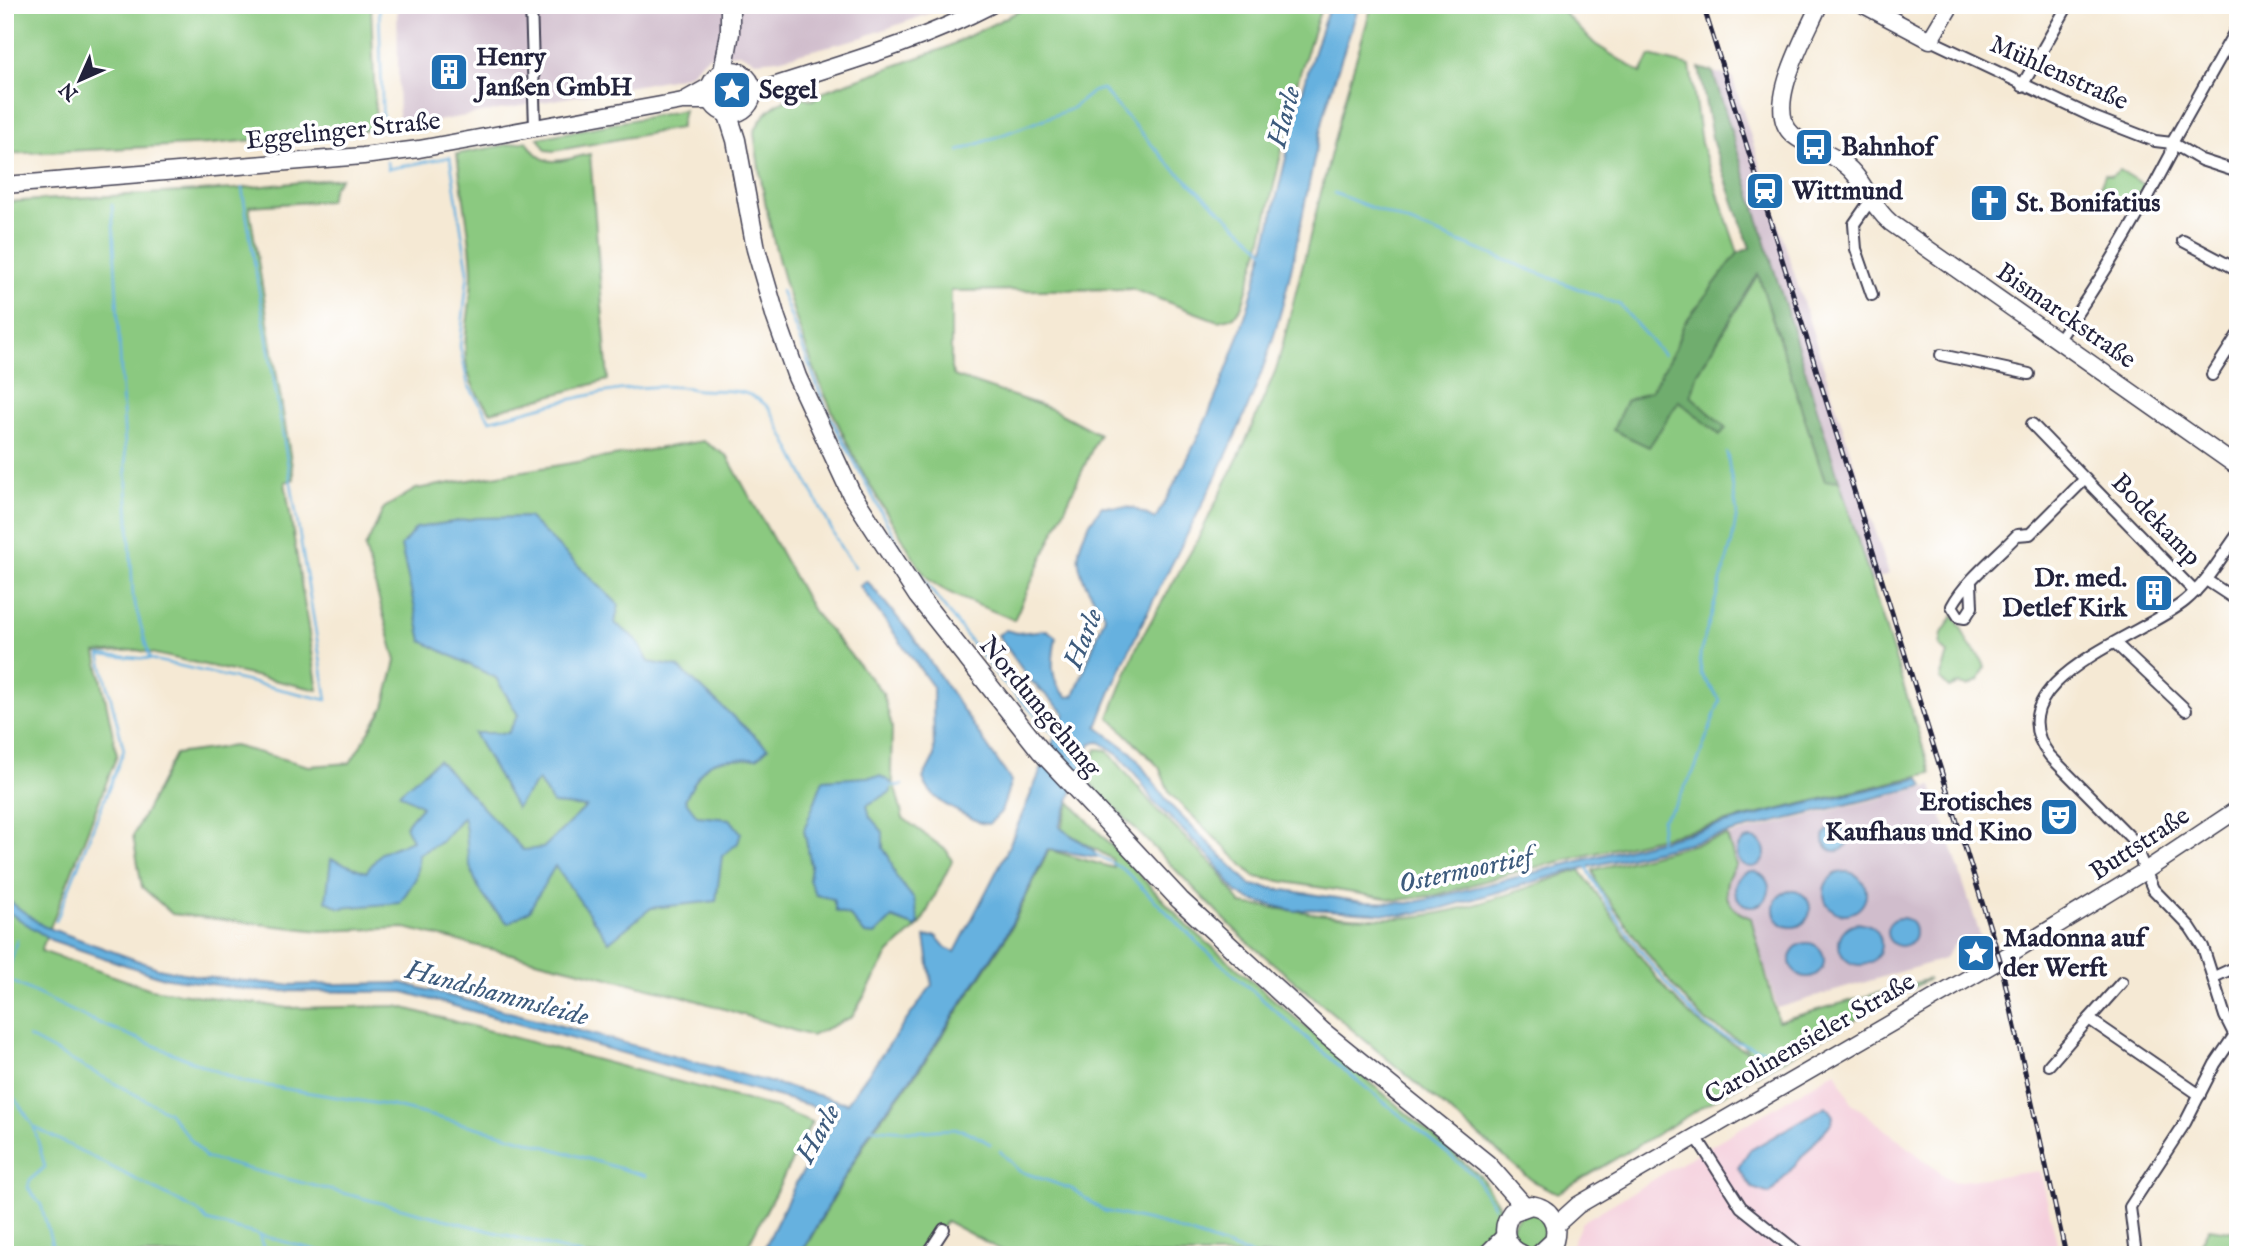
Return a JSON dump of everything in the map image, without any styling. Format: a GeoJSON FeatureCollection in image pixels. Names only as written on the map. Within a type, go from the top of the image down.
{"type":"FeatureCollection","features":[{"type":"Feature","properties":{"kind":"main road"},"geometry":{"type":"LineString","coordinates":[[730,5],[730,33],[740,79],[734,111],[711,93],[740,79]]}},
{"type":"Feature","properties":{"kind":"main road","name":"Nordumgehung"},"geometry":{"type":"LineString","coordinates":[[734,111],[736,140],[752,229],[775,318],[797,377],[846,483],[918,596],[1040,750],[1081,796],[1226,944],[1323,1032],[1487,1164],[1518,1209]]}},
{"type":"Feature","properties":{"kind":"main road"},"geometry":{"type":"LineString","coordinates":[[1487,1255],[1510,1249],[1506,1223],[1518,1209],[1537,1206],[1552,1219],[1547,1252]]}},
{"type":"Feature","properties":{"kind":"street"},"geometry":{"type":"LineString","coordinates":[[531,5],[535,127]]}},
{"type":"Feature","properties":{"kind":"street"},"geometry":{"type":"LineString","coordinates":[[740,79],[783,81],[890,50],[930,35],[991,5]]}},
{"type":"Feature","properties":{"kind":"street","name":"Bismarckstraße"},"geometry":{"type":"LineString","coordinates":[[1819,5],[1782,94],[1780,107],[1787,129],[1850,169],[1870,201],[1891,223],[2238,467]]}},
{"type":"Feature","properties":{"kind":"street","name":"Mühlenstraße"},"geometry":{"type":"LineString","coordinates":[[1864,5],[2022,86],[2155,142],[2172,143],[2201,159],[2238,172]]}},
{"type":"Feature","properties":{"kind":"street"},"geometry":{"type":"LineString","coordinates":[[1930,40],[1951,5]]}},
{"type":"Feature","properties":{"kind":"street"},"geometry":{"type":"LineString","coordinates":[[2022,86],[2068,5]]}},
{"type":"Feature","properties":{"kind":"street"},"geometry":{"type":"LineString","coordinates":[[2058,340],[2084,305],[2131,228],[2171,154],[2172,143],[2238,26]]}},
{"type":"Feature","properties":{"kind":"street","name":"Eggelinger Straße"},"geometry":{"type":"LineString","coordinates":[[5,185],[363,156],[419,149],[683,101],[711,93]]}},
{"type":"Feature","properties":{"kind":"street"},"geometry":{"type":"LineString","coordinates":[[1870,201],[1854,224],[1856,249],[1872,295]]}},
{"type":"Feature","properties":{"kind":"street"},"geometry":{"type":"LineString","coordinates":[[2183,241],[2238,270]]}},
{"type":"Feature","properties":{"kind":"street"},"geometry":{"type":"LineString","coordinates":[[2212,375],[2237,336]]}},
{"type":"Feature","properties":{"kind":"street"},"geometry":{"type":"LineString","coordinates":[[1941,355],[2029,374]]}},
{"type":"Feature","properties":{"kind":"street","name":"Bodekamp"},"geometry":{"type":"LineString","coordinates":[[2032,424],[2195,592]]}},
{"type":"Feature","properties":{"kind":"street","name":"Bodekamp"},"geometry":{"type":"LineString","coordinates":[[1971,583],[2017,535],[2030,534],[2085,480]]}},
{"type":"Feature","properties":{"kind":"street"},"geometry":{"type":"LineString","coordinates":[[2136,1255],[2130,1207],[2200,1095],[2215,1064],[2236,1040],[2203,947],[2190,927],[2152,889],[2132,839],[2050,756],[2043,747],[2037,726],[2041,701],[2050,688],[2085,660],[2167,615],[2206,580],[2238,534]]}},
{"type":"Feature","properties":{"kind":"street"},"geometry":{"type":"LineString","coordinates":[[2206,580],[2238,601]]}},
{"type":"Feature","properties":{"kind":"street"},"geometry":{"type":"LineString","coordinates":[[2115,643],[2186,710]]}},
{"type":"Feature","properties":{"kind":"street","name":"Buttstraße"},"geometry":{"type":"LineString","coordinates":[[2068,918],[2145,871],[2238,808]]}},
{"type":"Feature","properties":{"kind":"street","name":"Carolinensieler Straße"},"geometry":{"type":"LineString","coordinates":[[1552,1219],[2068,918]]}},
{"type":"Feature","properties":{"kind":"street"},"geometry":{"type":"LineString","coordinates":[[2214,977],[2238,967]]}},
{"type":"Feature","properties":{"kind":"street"},"geometry":{"type":"LineString","coordinates":[[2049,1065],[2122,982]]}},
{"type":"Feature","properties":{"kind":"street"},"geometry":{"type":"LineString","coordinates":[[2089,1019],[2200,1095]]}},
{"type":"Feature","properties":{"kind":"street"},"geometry":{"type":"LineString","coordinates":[[1695,1135],[1741,1207],[1801,1255]]}},
{"type":"Feature","properties":{"kind":"street"},"geometry":{"type":"LineString","coordinates":[[927,1255],[944,1230]]}},
{"type":"Feature","properties":{"kind":"shaded area"},"geometry":{"type":"Polygon","coordinates":[[[397,5],[954,5],[860,38],[778,59],[756,61],[739,53],[708,56],[690,74],[677,78],[399,128],[397,5]]]}},
{"type":"Feature","properties":{"kind":"shaded area"},"geometry":{"type":"Polygon","coordinates":[[[1713,72],[1732,77],[1889,574],[1870,581],[1713,72]]]}},
{"type":"Feature","properties":{"kind":"shaded area"},"geometry":{"type":"Polygon","coordinates":[[[1932,786],[1981,938],[1954,945],[1944,959],[1777,1008],[1751,918],[1736,911],[1725,895],[1726,879],[1735,865],[1727,836],[1932,786]]]}},
{"type":"Feature","properties":{"kind":"shaded area"},"geometry":{"type":"Polygon","coordinates":[[[1836,1071],[1851,1102],[1952,1182],[2040,1171],[2060,1255],[1567,1255],[1582,1222],[1836,1071]]]}},
{"type":"Feature","properties":{"kind":"green space"},"geometry":{"type":"Polygon","coordinates":[[[5,5],[371,5],[376,129],[211,144],[5,154],[5,5]]]}},
{"type":"Feature","properties":{"kind":"green space"},"geometry":{"type":"Polygon","coordinates":[[[1031,5],[1322,5],[1297,83],[1261,243],[1242,306],[1234,317],[1218,321],[1132,289],[951,291],[951,369],[954,376],[1052,409],[1099,434],[1014,620],[949,592],[927,578],[871,488],[823,391],[787,290],[773,239],[754,133],[763,117],[785,100],[813,100],[827,90],[945,48],[1031,5]]]}},
{"type":"Feature","properties":{"kind":"green space"},"geometry":{"type":"Polygon","coordinates":[[[1372,5],[1556,5],[1595,44],[1641,73],[1650,56],[1690,66],[1701,143],[1738,253],[1684,324],[1675,349],[1651,391],[1626,401],[1679,401],[1720,434],[1726,428],[1691,396],[1698,373],[1758,273],[1824,478],[1839,480],[1931,773],[1512,873],[1437,895],[1398,900],[1255,877],[1170,794],[1159,767],[1109,717],[1138,644],[1198,539],[1244,445],[1277,367],[1346,93],[1372,5]]]}},
{"type":"Feature","properties":{"kind":"green space"},"geometry":{"type":"Polygon","coordinates":[[[1699,68],[1713,72],[1839,480],[1825,481],[1758,274],[1698,373],[1691,396],[1726,428],[1720,435],[1679,401],[1649,447],[1613,430],[1626,401],[1651,391],[1675,349],[1684,324],[1738,253],[1750,248],[1713,143],[1699,68]]]}},
{"type":"Feature","properties":{"kind":"green space"},"geometry":{"type":"Polygon","coordinates":[[[684,110],[680,128],[554,151],[546,150],[538,138],[684,110]]]}},
{"type":"Feature","properties":{"kind":"green space"},"geometry":{"type":"Polygon","coordinates":[[[527,141],[540,157],[546,160],[562,160],[590,154],[608,380],[491,412],[478,395],[466,362],[465,345],[472,273],[457,154],[527,141]]]}},
{"type":"Feature","properties":{"kind":"green space"},"geometry":{"type":"Polygon","coordinates":[[[2120,170],[2148,187],[2133,212],[2097,195],[2105,174],[2111,176],[2120,170]]]}},
{"type":"Feature","properties":{"kind":"green space"},"geometry":{"type":"Polygon","coordinates":[[[341,178],[333,188],[329,201],[249,206],[294,479],[285,482],[318,690],[137,650],[96,653],[117,755],[41,951],[151,989],[288,1008],[397,1006],[776,1108],[812,1122],[743,1255],[5,1255],[5,202],[234,189],[341,178]]]}},
{"type":"Feature","properties":{"kind":"green space"},"geometry":{"type":"Polygon","coordinates":[[[703,441],[727,456],[813,611],[883,693],[892,727],[891,772],[903,818],[947,851],[952,861],[921,924],[889,953],[852,1017],[811,1036],[682,996],[405,928],[320,931],[172,914],[142,887],[133,836],[175,754],[234,746],[309,766],[350,763],[384,707],[396,661],[365,548],[384,508],[416,489],[703,441]]]}},
{"type":"Feature","properties":{"kind":"green space"},"geometry":{"type":"Polygon","coordinates":[[[1953,616],[1985,668],[1979,680],[1968,686],[1958,684],[1949,688],[1940,679],[1948,654],[1940,646],[1942,633],[1953,616]]]}},
{"type":"Feature","properties":{"kind":"green space"},"geometry":{"type":"Polygon","coordinates":[[[1097,749],[1107,750],[1157,810],[1218,870],[1241,904],[1347,917],[1411,917],[1454,910],[1580,870],[1645,963],[1674,998],[1703,1026],[1748,1052],[1740,1042],[1702,1018],[1673,986],[1597,884],[1593,870],[1727,836],[1736,865],[1727,881],[1727,896],[1735,909],[1751,918],[1778,1021],[1929,979],[1756,1075],[1558,1193],[1534,1182],[1243,938],[1085,778],[1097,749]]]}},
{"type":"Feature","properties":{"kind":"green space"},"geometry":{"type":"Polygon","coordinates":[[[1070,802],[1188,926],[1481,1177],[1500,1208],[1495,1237],[1465,1255],[1010,1255],[946,1221],[924,1255],[801,1255],[872,1131],[925,1062],[1007,936],[1049,850],[1114,868],[1112,859],[1061,829],[1070,802]]]}},
{"type":"Feature","properties":{"kind":"green space"},"geometry":{"type":"Polygon","coordinates":[[[1530,1213],[1543,1218],[1548,1231],[1543,1244],[1530,1249],[1517,1244],[1512,1231],[1517,1218],[1530,1213]]]}},
{"type":"Feature","properties":{"kind":"green space"},"geometry":{"type":"Polygon","coordinates":[[[2209,1228],[2238,1232],[2238,1255],[2223,1246],[2217,1254],[2200,1244],[2209,1228]]]}},
{"type":"Feature","properties":{"kind":"water"},"geometry":{"type":"Polygon","coordinates":[[[1330,5],[1359,5],[1328,101],[1274,335],[1225,459],[1136,636],[1097,727],[1132,753],[1172,807],[1251,885],[1363,902],[1409,903],[1430,899],[1779,810],[1920,778],[1924,786],[1568,872],[1439,909],[1402,915],[1310,909],[1295,911],[1251,900],[1237,893],[1214,861],[1153,801],[1140,780],[1118,754],[1100,742],[1091,743],[1059,827],[1094,851],[1096,857],[1048,849],[1006,935],[924,1061],[871,1130],[800,1255],[761,1255],[796,1183],[837,1117],[834,1112],[404,992],[259,991],[161,977],[51,940],[5,910],[5,898],[43,926],[158,968],[203,977],[285,985],[402,983],[847,1103],[932,985],[925,937],[936,936],[946,948],[955,952],[1006,853],[1065,713],[1029,679],[998,635],[1006,630],[1017,633],[1047,630],[1056,637],[1054,677],[1068,697],[1074,696],[1105,616],[1081,573],[1079,549],[1083,537],[1102,506],[1133,508],[1155,519],[1208,414],[1231,359],[1249,304],[1306,79],[1330,5]]]}},
{"type":"Feature","properties":{"kind":"water"},"geometry":{"type":"Polygon","coordinates":[[[528,517],[619,605],[615,623],[636,639],[649,662],[678,667],[768,748],[757,758],[719,760],[705,767],[685,800],[697,816],[730,819],[741,833],[738,843],[722,856],[716,901],[651,908],[609,942],[555,866],[529,911],[508,923],[494,910],[475,880],[469,862],[463,817],[441,842],[419,854],[416,878],[400,903],[340,908],[326,901],[331,859],[366,872],[381,853],[412,840],[405,826],[422,806],[399,793],[438,760],[523,850],[543,848],[586,807],[553,804],[538,780],[516,808],[474,733],[508,733],[518,715],[496,678],[422,641],[401,546],[416,528],[477,518],[528,517]]]}},
{"type":"Feature","properties":{"kind":"water"},"geometry":{"type":"Polygon","coordinates":[[[867,581],[912,635],[1011,781],[1001,812],[989,824],[981,823],[947,805],[932,794],[927,786],[923,778],[934,757],[933,687],[860,586],[867,581]]]}},
{"type":"Feature","properties":{"kind":"water"},"geometry":{"type":"Polygon","coordinates":[[[880,776],[891,782],[891,792],[867,805],[870,817],[883,832],[883,848],[896,877],[914,899],[919,923],[916,927],[892,918],[875,935],[865,934],[850,916],[836,911],[833,899],[816,895],[809,880],[811,866],[804,830],[823,780],[880,776]]]}},
{"type":"Feature","properties":{"kind":"water"},"geometry":{"type":"Polygon","coordinates":[[[1836,827],[1844,831],[1848,839],[1844,847],[1836,851],[1828,847],[1824,839],[1828,831],[1836,827]]]}},
{"type":"Feature","properties":{"kind":"water"},"geometry":{"type":"Polygon","coordinates":[[[1751,839],[1761,843],[1765,853],[1761,863],[1751,867],[1741,863],[1737,853],[1741,843],[1751,839]]]}},
{"type":"Feature","properties":{"kind":"water"},"geometry":{"type":"Polygon","coordinates":[[[1752,872],[1764,877],[1769,889],[1764,901],[1752,906],[1740,901],[1735,889],[1740,877],[1752,872]]]}},
{"type":"Feature","properties":{"kind":"water"},"geometry":{"type":"Polygon","coordinates":[[[1845,872],[1860,878],[1866,893],[1860,908],[1845,914],[1830,908],[1824,893],[1830,878],[1845,872]]]}},
{"type":"Feature","properties":{"kind":"water"},"geometry":{"type":"Polygon","coordinates":[[[1792,891],[1805,896],[1810,909],[1805,922],[1792,927],[1779,922],[1774,909],[1779,896],[1792,891]]]}},
{"type":"Feature","properties":{"kind":"water"},"geometry":{"type":"Polygon","coordinates":[[[1901,918],[1911,922],[1915,932],[1911,942],[1901,946],[1891,942],[1887,932],[1891,922],[1901,918]]]}},
{"type":"Feature","properties":{"kind":"water"},"geometry":{"type":"Polygon","coordinates":[[[1860,923],[1875,929],[1881,944],[1875,959],[1860,965],[1845,959],[1839,944],[1845,929],[1860,923]]]}},
{"type":"Feature","properties":{"kind":"water"},"geometry":{"type":"Polygon","coordinates":[[[1807,943],[1819,948],[1824,960],[1819,972],[1807,977],[1795,972],[1790,960],[1795,948],[1807,943]]]}},
{"type":"Feature","properties":{"kind":"water"},"geometry":{"type":"Polygon","coordinates":[[[1826,1106],[1833,1116],[1832,1122],[1770,1194],[1752,1188],[1738,1168],[1749,1151],[1826,1106]]]}},
{"type":"Feature","properties":{"kind":"waterway"},"geometry":{"type":"LineString","coordinates":[[379,5],[383,131]]}},
{"type":"Feature","properties":{"kind":"waterway"},"geometry":{"type":"LineString","coordinates":[[959,151],[1071,109],[1092,92],[1102,89],[1169,164],[1266,252]]}},
{"type":"Feature","properties":{"kind":"waterway"},"geometry":{"type":"LineString","coordinates":[[387,162],[388,169],[450,157],[468,272],[460,346],[468,385],[490,420],[584,396],[632,388],[680,387],[747,394],[770,409],[841,548],[855,567]]}},
{"type":"Feature","properties":{"kind":"waterway"},"geometry":{"type":"LineString","coordinates":[[56,921],[124,750],[100,655],[150,659],[327,700],[242,188]]}},
{"type":"Feature","properties":{"kind":"waterway"},"geometry":{"type":"LineString","coordinates":[[1334,193],[1620,305],[1663,355]]}},
{"type":"Feature","properties":{"kind":"waterway"},"geometry":{"type":"LineString","coordinates":[[112,205],[133,597],[150,659]]}},
{"type":"Feature","properties":{"kind":"waterway"},"geometry":{"type":"LineString","coordinates":[[781,291],[826,409],[904,555],[999,678],[1056,736]]}},
{"type":"Feature","properties":{"kind":"waterway"},"geometry":{"type":"LineString","coordinates":[[1659,843],[1662,819],[1674,807],[1695,769],[1720,700],[1701,674],[1700,654],[1732,542],[1737,512],[1727,453]]}},
{"type":"Feature","properties":{"kind":"waterway"},"geometry":{"type":"LineString","coordinates":[[887,786],[903,785]]}},
{"type":"Feature","properties":{"kind":"waterway"},"geometry":{"type":"LineString","coordinates":[[1095,854],[1123,869],[1202,947],[1338,1065],[1475,1176],[1494,1207]]}},
{"type":"Feature","properties":{"kind":"waterway"},"geometry":{"type":"LineString","coordinates":[[1587,866],[1594,882],[1623,926],[1660,976],[1696,1016],[1726,1038],[1784,1055]]}},
{"type":"Feature","properties":{"kind":"waterway"},"geometry":{"type":"LineString","coordinates":[[5,984],[17,939]]}},
{"type":"Feature","properties":{"kind":"waterway"},"geometry":{"type":"LineString","coordinates":[[7,979],[87,1018],[243,1082],[392,1106],[503,1134],[646,1176]]}},
{"type":"Feature","properties":{"kind":"waterway"},"geometry":{"type":"LineString","coordinates":[[28,1037],[168,1112],[206,1158],[584,1255]]}},
{"type":"Feature","properties":{"kind":"waterway"},"geometry":{"type":"LineString","coordinates":[[5,1057],[10,1091],[34,1127],[45,1167],[30,1180],[28,1188],[41,1205],[55,1255]]}},
{"type":"Feature","properties":{"kind":"waterway"},"geometry":{"type":"LineString","coordinates":[[34,1127],[199,1212],[207,1221],[334,1255]]}},
{"type":"Feature","properties":{"kind":"waterway"},"geometry":{"type":"LineString","coordinates":[[869,1128],[917,1131],[957,1129],[971,1133],[990,1144]]}},
{"type":"Feature","properties":{"kind":"waterway"},"geometry":{"type":"LineString","coordinates":[[1000,1151],[1019,1171],[1072,1189],[1104,1211],[1159,1223],[1252,1255]]}},
{"type":"Feature","properties":{"kind":"waterway"},"geometry":{"type":"LineString","coordinates":[[259,1236],[266,1255]]}},
{"type":"Feature","properties":{"kind":"railway"},"geometry":{"type":"LineString","coordinates":[[1703,5],[2000,960],[2066,1255]]}},
{"type":"Feature","properties":{"kind":"place","name":"Henry Janßen GmbH"},"geometry":{"type":"Point","coordinates":[449,72]}},
{"type":"Feature","properties":{"kind":"place","name":"Segel"},"geometry":{"type":"Point","coordinates":[732,90]}},
{"type":"Feature","properties":{"kind":"place","name":"Bahnhof"},"geometry":{"type":"Point","coordinates":[1814,147]}},
{"type":"Feature","properties":{"kind":"place","name":"Wittmund"},"geometry":{"type":"Point","coordinates":[1765,191]}},
{"type":"Feature","properties":{"kind":"place","name":"St. Bonifatius"},"geometry":{"type":"Point","coordinates":[1989,203]}},
{"type":"Feature","properties":{"kind":"place","name":"Dr. med. Detlef Kirk"},"geometry":{"type":"Point","coordinates":[2154,593]}},
{"type":"Feature","properties":{"kind":"place","name":"Erotisches Kaufhaus und Kino"},"geometry":{"type":"Point","coordinates":[2059,817]}},
{"type":"Feature","properties":{"kind":"place","name":"Madonna auf der Werft"},"geometry":{"type":"Point","coordinates":[1976,953]}},
{"type":"Feature","properties":{"kind":"water label","name":"Harle"},"geometry":{"type":"Point","coordinates":[1285,117]}},
{"type":"Feature","properties":{"kind":"water label","name":"Harle"},"geometry":{"type":"Point","coordinates":[1084,639]}},
{"type":"Feature","properties":{"kind":"water label","name":"Ostermoortief"},"geometry":{"type":"Point","coordinates":[1466,871]}},
{"type":"Feature","properties":{"kind":"water label","name":"Hundshammsleide"},"geometry":{"type":"Point","coordinates":[497,994]}},
{"type":"Feature","properties":{"kind":"water label","name":"Harle"},"geometry":{"type":"Point","coordinates":[819,1134]}}]}
